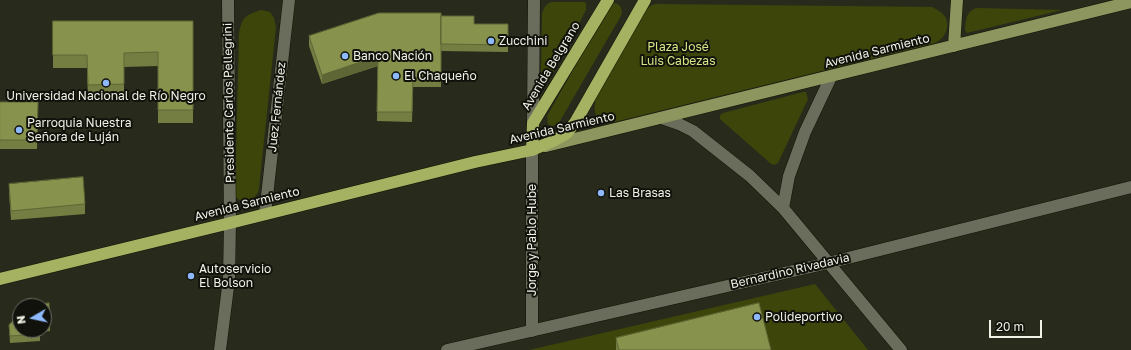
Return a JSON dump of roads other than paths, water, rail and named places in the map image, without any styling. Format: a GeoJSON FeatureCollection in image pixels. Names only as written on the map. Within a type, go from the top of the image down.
{"type":"FeatureCollection","features":[{"type":"Feature","properties":{"kind":"highway","name":"Avenida Belgrano"},"geometry":{"type":"LineString","coordinates":[[532,150],[533,123],[608,0]]}},
{"type":"Feature","properties":{"kind":"highway"},"geometry":{"type":"LineString","coordinates":[[532,150],[567,133],[576,121],[645,0]]}},
{"type":"Feature","properties":{"kind":"highway","name":"Avenida Sarmiento"},"geometry":{"type":"LineString","coordinates":[[0,279],[475,162],[532,150]]}},
{"type":"Feature","properties":{"kind":"main road"},"geometry":{"type":"LineString","coordinates":[[954,46],[957,0]]}},
{"type":"Feature","properties":{"kind":"main road","name":"Avenida Sarmiento"},"geometry":{"type":"LineString","coordinates":[[532,150],[1131,2]]}},
{"type":"Feature","properties":{"kind":"street","name":"Presidente Carlos Pellegrini"},"geometry":{"type":"LineString","coordinates":[[220,350],[229,279],[230,223],[228,0]]}},
{"type":"Feature","properties":{"kind":"street","name":"Juez Fernández"},"geometry":{"type":"LineString","coordinates":[[265,214],[289,0]]}},
{"type":"Feature","properties":{"kind":"street"},"geometry":{"type":"LineString","coordinates":[[533,123],[534,0]]}},
{"type":"Feature","properties":{"kind":"street"},"geometry":{"type":"LineString","coordinates":[[782,208],[789,176],[805,132],[831,77]]}},
{"type":"Feature","properties":{"kind":"street"},"geometry":{"type":"LineString","coordinates":[[662,118],[679,124],[702,138],[750,176],[782,208],[901,350]]}},
{"type":"Feature","properties":{"kind":"street","name":"Jorge y Pablo Hube"},"geometry":{"type":"LineString","coordinates":[[532,150],[532,331]]}},
{"type":"Feature","properties":{"kind":"street","name":"Bernardino Rivadavia"},"geometry":{"type":"LineString","coordinates":[[447,350],[828,263],[1131,187]]}},
{"type":"Feature","properties":{"kind":"place","name":"Zucchini"},"geometry":{"type":"Point","coordinates":[491,41]}},
{"type":"Feature","properties":{"kind":"place","name":"Banco Nación"},"geometry":{"type":"Point","coordinates":[345,56]}},
{"type":"Feature","properties":{"kind":"place","name":"El Chaqueño"},"geometry":{"type":"Point","coordinates":[396,76]}},
{"type":"Feature","properties":{"kind":"place","name":"Universidad Nacional de Río Negro"},"geometry":{"type":"Point","coordinates":[106,83]}},
{"type":"Feature","properties":{"kind":"place","name":"Parroquia Nuestra Señora de Luján"},"geometry":{"type":"Point","coordinates":[19,130]}},
{"type":"Feature","properties":{"kind":"place","name":"Las Brasas"},"geometry":{"type":"Point","coordinates":[601,193]}},
{"type":"Feature","properties":{"kind":"place","name":"Autoservicio El Bolson"},"geometry":{"type":"Point","coordinates":[191,276]}},
{"type":"Feature","properties":{"kind":"place","name":"Polideportivo"},"geometry":{"type":"Point","coordinates":[757,317]}},
{"type":"Feature","properties":{"kind":"park label","name":"Plaza José Luis Cabezas"},"geometry":{"type":"Point","coordinates":[678,54]}}]}
